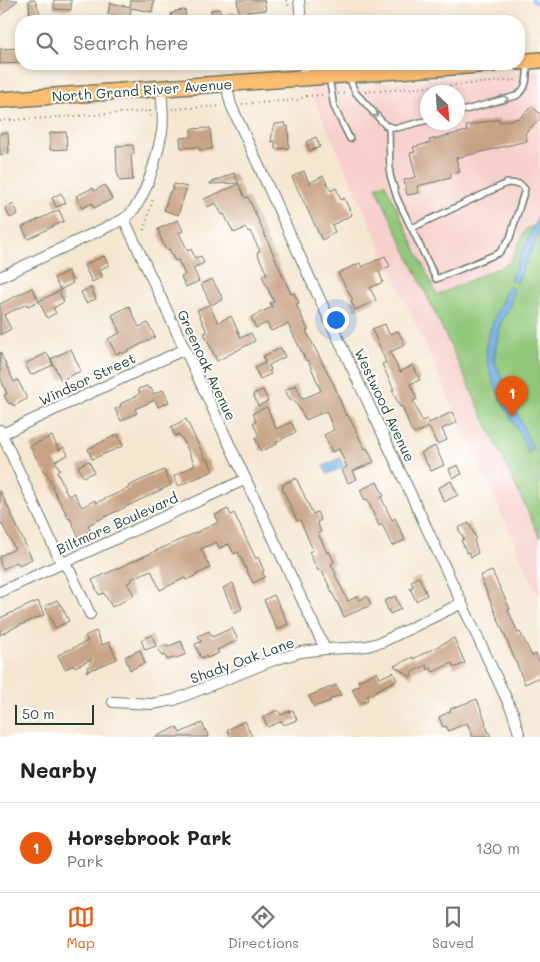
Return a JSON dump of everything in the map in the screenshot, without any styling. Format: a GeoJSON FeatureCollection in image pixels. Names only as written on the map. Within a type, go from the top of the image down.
{"type":"FeatureCollection","features":[{"type":"Feature","properties":{"kind":"main road","name":"North Grand River Avenue"},"geometry":{"type":"LineString","coordinates":[[0,100],[226,84],[305,71],[328,76],[406,70]]}},
{"type":"Feature","properties":{"kind":"street"},"geometry":{"type":"LineString","coordinates":[[298,0],[300,15]]}},
{"type":"Feature","properties":{"kind":"street","name":"Westwood Avenue"},"geometry":{"type":"LineString","coordinates":[[226,84],[231,105],[513,713],[520,737]]}},
{"type":"Feature","properties":{"kind":"street"},"geometry":{"type":"LineString","coordinates":[[0,277],[131,215],[147,187],[162,131],[161,89]]}},
{"type":"Feature","properties":{"kind":"street","name":"Greenoak Avenue"},"geometry":{"type":"LineString","coordinates":[[124,219],[325,648]]}},
{"type":"Feature","properties":{"kind":"street","name":"Windsor Street"},"geometry":{"type":"LineString","coordinates":[[1,433],[185,349]]}},
{"type":"Feature","properties":{"kind":"street"},"geometry":{"type":"LineString","coordinates":[[1,433],[58,556],[71,573],[90,614]]}},
{"type":"Feature","properties":{"kind":"street","name":"Biltmore Boulevard"},"geometry":{"type":"LineString","coordinates":[[0,592],[246,479]]}},
{"type":"Feature","properties":{"kind":"street","name":"Shady Oak Lane"},"geometry":{"type":"LineString","coordinates":[[113,702],[134,705],[174,700],[274,660],[301,652],[325,648],[366,646],[382,642],[462,604]]}},
{"type":"Feature","properties":{"kind":"lane"},"geometry":{"type":"LineString","coordinates":[[465,110],[516,96],[525,88],[528,79],[528,61]]}},
{"type":"Feature","properties":{"kind":"lane"},"geometry":{"type":"LineString","coordinates":[[348,74],[355,92],[386,126],[397,128],[420,122]]}},
{"type":"Feature","properties":{"kind":"lane"},"geometry":{"type":"LineString","coordinates":[[328,76],[334,107],[350,139]]}},
{"type":"Feature","properties":{"kind":"lane"},"geometry":{"type":"LineString","coordinates":[[389,126],[390,175],[397,198],[436,278],[499,253],[510,238],[525,189],[520,184],[507,183],[412,228]]}},
{"type":"Feature","properties":{"kind":"path"},"geometry":{"type":"LineString","coordinates":[[0,121],[298,100],[307,96],[528,79]]}},
{"type":"Feature","properties":{"kind":"path"},"geometry":{"type":"LineString","coordinates":[[149,111],[155,126]]}},
{"type":"Feature","properties":{"kind":"shaded area"},"geometry":{"type":"Polygon","coordinates":[[[540,71],[540,599],[309,88],[540,71]]]}},
{"type":"Feature","properties":{"kind":"green space"},"geometry":{"type":"Polygon","coordinates":[[[385,183],[437,295],[509,263],[526,229],[540,223],[540,538],[376,187],[385,183]]]}},
{"type":"Feature","properties":{"kind":"water"},"geometry":{"type":"Polygon","coordinates":[[[540,212],[540,231],[517,283],[510,280],[540,212]]]}},
{"type":"Feature","properties":{"kind":"water"},"geometry":{"type":"Polygon","coordinates":[[[508,286],[514,289],[510,305],[500,325],[494,359],[533,450],[528,453],[499,395],[488,364],[486,350],[490,330],[508,286]]]}},
{"type":"Feature","properties":{"kind":"water"},"geometry":{"type":"Polygon","coordinates":[[[340,458],[344,467],[327,474],[323,466],[340,458]]]}},
{"type":"Feature","properties":{"kind":"building"},"geometry":{"type":"Polygon","coordinates":[[[0,0],[18,0],[0,16],[0,0]]]}},
{"type":"Feature","properties":{"kind":"building"},"geometry":{"type":"Polygon","coordinates":[[[29,0],[35,0],[41,15],[30,15],[29,0]]]}},
{"type":"Feature","properties":{"kind":"building"},"geometry":{"type":"Polygon","coordinates":[[[54,0],[71,0],[71,10],[54,9],[54,0]]]}},
{"type":"Feature","properties":{"kind":"building"},"geometry":{"type":"Polygon","coordinates":[[[131,0],[154,0],[152,12],[131,8],[130,15],[108,14],[110,3],[130,7],[131,0]]]}},
{"type":"Feature","properties":{"kind":"building"},"geometry":{"type":"Polygon","coordinates":[[[237,0],[264,0],[266,10],[239,13],[237,0]]]}},
{"type":"Feature","properties":{"kind":"building"},"geometry":{"type":"Polygon","coordinates":[[[220,9],[220,15],[211,15],[211,10],[220,9]]]}},
{"type":"Feature","properties":{"kind":"building"},"geometry":{"type":"Polygon","coordinates":[[[185,10],[185,15],[171,15],[171,13],[175,13],[175,11],[185,10]]]}},
{"type":"Feature","properties":{"kind":"building"},"geometry":{"type":"Polygon","coordinates":[[[234,12],[235,15],[220,15],[234,12]]]}},
{"type":"Feature","properties":{"kind":"building"},"geometry":{"type":"Polygon","coordinates":[[[15,48],[15,63],[0,64],[0,49],[15,48]]]}},
{"type":"Feature","properties":{"kind":"building"},"geometry":{"type":"Polygon","coordinates":[[[532,106],[540,114],[540,119],[525,133],[527,141],[456,158],[460,172],[450,174],[451,178],[417,186],[419,193],[407,195],[404,180],[416,177],[410,153],[415,152],[413,147],[430,143],[429,140],[467,131],[466,126],[499,119],[500,122],[520,118],[532,106]]]}},
{"type":"Feature","properties":{"kind":"building"},"geometry":{"type":"Polygon","coordinates":[[[285,123],[285,126],[288,126],[289,148],[275,149],[275,141],[271,142],[273,127],[275,124],[285,123]]]}},
{"type":"Feature","properties":{"kind":"building"},"geometry":{"type":"Polygon","coordinates":[[[210,128],[212,149],[199,150],[198,147],[181,148],[180,138],[191,137],[191,129],[210,128]]]}},
{"type":"Feature","properties":{"kind":"building"},"geometry":{"type":"Polygon","coordinates":[[[66,132],[67,149],[50,150],[50,133],[66,132]]]}},
{"type":"Feature","properties":{"kind":"building"},"geometry":{"type":"Polygon","coordinates":[[[0,133],[8,133],[9,154],[0,155],[0,133]]]}},
{"type":"Feature","properties":{"kind":"building"},"geometry":{"type":"Polygon","coordinates":[[[316,137],[320,147],[310,151],[306,142],[316,137]]]}},
{"type":"Feature","properties":{"kind":"building"},"geometry":{"type":"Polygon","coordinates":[[[133,145],[134,154],[131,154],[133,180],[120,181],[117,172],[116,146],[133,145]]]}},
{"type":"Feature","properties":{"kind":"building"},"geometry":{"type":"Polygon","coordinates":[[[304,171],[309,183],[323,176],[331,191],[336,188],[341,200],[344,198],[352,215],[332,225],[335,232],[322,240],[292,177],[304,171]]]}},
{"type":"Feature","properties":{"kind":"building"},"geometry":{"type":"Polygon","coordinates":[[[234,173],[239,183],[210,184],[210,183],[234,173]]]}},
{"type":"Feature","properties":{"kind":"building"},"geometry":{"type":"Polygon","coordinates":[[[174,184],[187,187],[178,215],[164,210],[174,184]]]}},
{"type":"Feature","properties":{"kind":"building"},"geometry":{"type":"Polygon","coordinates":[[[239,184],[245,198],[248,197],[291,294],[294,293],[299,303],[296,304],[308,330],[306,331],[334,385],[346,416],[348,415],[365,449],[367,448],[374,462],[353,471],[357,479],[348,483],[342,470],[347,467],[339,449],[332,452],[324,435],[334,430],[326,411],[306,420],[294,400],[291,401],[285,390],[296,385],[302,399],[321,391],[308,360],[306,361],[288,324],[271,331],[267,323],[256,328],[251,317],[272,307],[270,303],[274,302],[262,276],[267,274],[257,253],[260,251],[250,231],[248,232],[246,228],[234,233],[216,203],[207,207],[204,199],[239,184]]]}},
{"type":"Feature","properties":{"kind":"building"},"geometry":{"type":"Polygon","coordinates":[[[105,185],[112,199],[94,208],[92,203],[82,208],[76,196],[93,188],[94,191],[105,185]]]}},
{"type":"Feature","properties":{"kind":"building"},"geometry":{"type":"Polygon","coordinates":[[[61,193],[66,203],[56,207],[52,198],[61,193]]]}},
{"type":"Feature","properties":{"kind":"building"},"geometry":{"type":"Polygon","coordinates":[[[14,204],[18,214],[10,218],[5,208],[14,204]]]}},
{"type":"Feature","properties":{"kind":"building"},"geometry":{"type":"Polygon","coordinates":[[[59,210],[64,221],[28,239],[22,227],[59,210]]]}},
{"type":"Feature","properties":{"kind":"building"},"geometry":{"type":"Polygon","coordinates":[[[178,220],[183,231],[179,233],[188,251],[191,249],[195,258],[201,256],[204,263],[193,268],[199,281],[186,287],[181,277],[185,275],[178,260],[175,261],[169,249],[166,250],[158,229],[178,220]]]}},
{"type":"Feature","properties":{"kind":"building"},"geometry":{"type":"Polygon","coordinates":[[[104,256],[109,265],[99,270],[102,277],[92,282],[84,265],[104,256]]]}},
{"type":"Feature","properties":{"kind":"building"},"geometry":{"type":"Polygon","coordinates":[[[385,256],[390,266],[379,271],[383,282],[370,288],[376,300],[355,310],[351,301],[353,300],[338,273],[360,263],[362,267],[385,256]]]}},
{"type":"Feature","properties":{"kind":"building"},"geometry":{"type":"Polygon","coordinates":[[[68,271],[73,283],[60,290],[54,278],[68,271]]]}},
{"type":"Feature","properties":{"kind":"building"},"geometry":{"type":"Polygon","coordinates":[[[212,279],[223,299],[211,305],[201,284],[212,279]]]}},
{"type":"Feature","properties":{"kind":"building"},"geometry":{"type":"Polygon","coordinates":[[[32,288],[39,301],[28,306],[27,304],[4,315],[11,329],[0,335],[0,304],[32,288]]]}},
{"type":"Feature","properties":{"kind":"building"},"geometry":{"type":"Polygon","coordinates":[[[91,288],[96,299],[86,303],[81,292],[91,288]]]}},
{"type":"Feature","properties":{"kind":"building"},"geometry":{"type":"Polygon","coordinates":[[[59,291],[64,302],[53,308],[56,313],[47,318],[39,301],[59,291]]]}},
{"type":"Feature","properties":{"kind":"building"},"geometry":{"type":"Polygon","coordinates":[[[209,305],[218,322],[231,316],[241,338],[251,333],[255,341],[217,361],[204,333],[207,332],[197,310],[209,305]]]}},
{"type":"Feature","properties":{"kind":"building"},"geometry":{"type":"Polygon","coordinates":[[[129,306],[139,327],[148,323],[155,337],[122,354],[121,352],[116,354],[108,339],[120,333],[112,315],[129,306]]]}},
{"type":"Feature","properties":{"kind":"building"},"geometry":{"type":"Polygon","coordinates":[[[385,324],[389,334],[398,331],[405,345],[390,352],[400,372],[413,365],[420,380],[410,384],[417,399],[413,401],[422,421],[427,419],[429,423],[452,412],[457,422],[442,429],[447,440],[437,444],[429,427],[414,434],[411,430],[402,406],[400,407],[392,390],[394,390],[382,364],[386,362],[372,329],[385,324]]]}},
{"type":"Feature","properties":{"kind":"building"},"geometry":{"type":"Polygon","coordinates":[[[281,348],[285,357],[269,365],[271,374],[260,379],[255,368],[265,363],[263,356],[281,348]]]}},
{"type":"Feature","properties":{"kind":"building"},"geometry":{"type":"Polygon","coordinates":[[[71,349],[81,371],[61,380],[51,359],[71,349]]]}},
{"type":"Feature","properties":{"kind":"building"},"geometry":{"type":"Polygon","coordinates":[[[0,352],[14,382],[18,380],[27,399],[13,406],[12,403],[9,404],[4,395],[7,394],[0,377],[0,352]]]}},
{"type":"Feature","properties":{"kind":"building"},"geometry":{"type":"Polygon","coordinates":[[[47,353],[53,365],[31,375],[25,364],[47,353]]]}},
{"type":"Feature","properties":{"kind":"building"},"geometry":{"type":"Polygon","coordinates":[[[147,386],[149,389],[151,388],[154,394],[163,390],[169,402],[158,407],[155,400],[135,409],[137,413],[121,421],[115,409],[121,406],[120,404],[138,395],[140,393],[138,389],[147,386]]]}},
{"type":"Feature","properties":{"kind":"building"},"geometry":{"type":"Polygon","coordinates":[[[263,390],[268,401],[258,406],[253,394],[263,390]]]}},
{"type":"Feature","properties":{"kind":"building"},"geometry":{"type":"Polygon","coordinates":[[[267,407],[276,429],[291,422],[296,432],[261,451],[255,438],[259,436],[253,423],[256,421],[253,413],[267,407]]]}},
{"type":"Feature","properties":{"kind":"building"},"geometry":{"type":"Polygon","coordinates":[[[186,419],[213,471],[178,486],[174,476],[195,465],[183,440],[179,434],[175,436],[171,427],[186,419]]]}},
{"type":"Feature","properties":{"kind":"building"},"geometry":{"type":"Polygon","coordinates":[[[118,434],[123,446],[92,459],[88,449],[118,434]]]}},
{"type":"Feature","properties":{"kind":"building"},"geometry":{"type":"Polygon","coordinates":[[[52,436],[59,450],[64,447],[68,455],[55,461],[60,470],[57,472],[68,496],[74,493],[82,507],[95,500],[96,503],[164,470],[171,485],[88,525],[91,532],[79,538],[46,472],[44,472],[30,446],[52,436]]]}},
{"type":"Feature","properties":{"kind":"building"},"geometry":{"type":"Polygon","coordinates":[[[435,446],[444,465],[431,471],[421,453],[435,446]]]}},
{"type":"Feature","properties":{"kind":"building"},"geometry":{"type":"Polygon","coordinates":[[[89,461],[94,472],[83,477],[78,466],[89,461]]]}},
{"type":"Feature","properties":{"kind":"building"},"geometry":{"type":"Polygon","coordinates":[[[458,465],[462,474],[453,478],[449,469],[458,465]]]}},
{"type":"Feature","properties":{"kind":"building"},"geometry":{"type":"Polygon","coordinates":[[[296,478],[313,514],[317,512],[321,520],[317,522],[321,532],[318,533],[327,553],[329,551],[334,562],[331,564],[348,601],[358,596],[360,600],[367,596],[371,605],[344,617],[321,569],[318,571],[309,552],[313,550],[300,520],[297,521],[282,488],[284,487],[282,485],[296,478]]]}},
{"type":"Feature","properties":{"kind":"building"},"geometry":{"type":"Polygon","coordinates":[[[451,481],[458,495],[444,502],[438,488],[451,481]]]}},
{"type":"Feature","properties":{"kind":"building"},"geometry":{"type":"Polygon","coordinates":[[[377,482],[384,496],[381,497],[392,520],[395,518],[405,540],[392,546],[382,524],[379,526],[367,499],[365,500],[360,490],[377,482]]]}},
{"type":"Feature","properties":{"kind":"building"},"geometry":{"type":"Polygon","coordinates":[[[0,490],[32,559],[19,565],[17,562],[3,569],[0,563],[0,556],[15,549],[2,524],[0,525],[0,490]]]}},
{"type":"Feature","properties":{"kind":"building"},"geometry":{"type":"Polygon","coordinates":[[[228,509],[231,515],[234,513],[256,559],[258,557],[265,577],[253,583],[238,552],[234,554],[229,544],[219,548],[216,542],[201,549],[210,568],[186,580],[185,578],[160,590],[151,570],[131,579],[132,581],[127,583],[134,595],[112,607],[104,593],[99,595],[92,580],[219,522],[215,515],[228,509]]]}},
{"type":"Feature","properties":{"kind":"building"},"geometry":{"type":"Polygon","coordinates":[[[469,523],[476,538],[474,540],[478,553],[471,557],[461,540],[464,539],[458,528],[469,523]]]}},
{"type":"Feature","properties":{"kind":"building"},"geometry":{"type":"Polygon","coordinates":[[[492,571],[510,609],[508,610],[518,633],[520,632],[532,656],[536,654],[540,663],[540,677],[525,684],[480,576],[492,571]]]}},
{"type":"Feature","properties":{"kind":"building"},"geometry":{"type":"Polygon","coordinates":[[[419,577],[427,595],[416,601],[410,588],[413,587],[411,581],[419,577]]]}},
{"type":"Feature","properties":{"kind":"building"},"geometry":{"type":"Polygon","coordinates":[[[233,583],[242,609],[234,613],[223,588],[233,583]]]}},
{"type":"Feature","properties":{"kind":"building"},"geometry":{"type":"Polygon","coordinates":[[[274,595],[288,624],[277,630],[264,600],[274,595]]]}},
{"type":"Feature","properties":{"kind":"building"},"geometry":{"type":"Polygon","coordinates":[[[395,596],[401,609],[390,614],[384,601],[395,596]]]}},
{"type":"Feature","properties":{"kind":"building"},"geometry":{"type":"Polygon","coordinates":[[[57,600],[69,621],[55,628],[45,606],[57,600]]]}},
{"type":"Feature","properties":{"kind":"building"},"geometry":{"type":"Polygon","coordinates":[[[38,601],[44,615],[0,635],[0,618],[38,601]]]}},
{"type":"Feature","properties":{"kind":"building"},"geometry":{"type":"Polygon","coordinates":[[[232,628],[238,640],[217,650],[219,653],[207,658],[206,656],[201,658],[195,644],[201,642],[198,636],[209,631],[212,637],[232,628]]]}},
{"type":"Feature","properties":{"kind":"building"},"geometry":{"type":"Polygon","coordinates":[[[96,631],[102,645],[109,642],[117,659],[86,672],[92,659],[75,667],[74,665],[65,669],[58,655],[88,641],[85,636],[96,631]]]}},
{"type":"Feature","properties":{"kind":"building"},"geometry":{"type":"Polygon","coordinates":[[[152,635],[156,646],[145,650],[141,640],[152,635]]]}},
{"type":"Feature","properties":{"kind":"building"},"geometry":{"type":"Polygon","coordinates":[[[454,638],[465,663],[454,668],[452,663],[433,672],[431,668],[428,670],[426,665],[412,672],[411,677],[394,666],[413,657],[413,659],[454,638]]]}},
{"type":"Feature","properties":{"kind":"building"},"geometry":{"type":"Polygon","coordinates":[[[181,641],[186,654],[167,660],[165,655],[162,656],[158,648],[166,645],[167,647],[181,641]]]}},
{"type":"Feature","properties":{"kind":"building"},"geometry":{"type":"Polygon","coordinates":[[[140,650],[145,663],[130,670],[125,657],[140,650]]]}},
{"type":"Feature","properties":{"kind":"building"},"geometry":{"type":"Polygon","coordinates":[[[377,672],[380,678],[393,672],[397,680],[367,696],[368,700],[360,704],[352,689],[360,685],[358,681],[377,672]]]}},
{"type":"Feature","properties":{"kind":"building"},"geometry":{"type":"Polygon","coordinates":[[[336,685],[341,695],[314,707],[309,696],[336,685]]]}},
{"type":"Feature","properties":{"kind":"building"},"geometry":{"type":"Polygon","coordinates":[[[477,699],[491,737],[473,737],[467,723],[448,731],[446,726],[443,727],[439,717],[451,711],[450,709],[477,699]]]}},
{"type":"Feature","properties":{"kind":"building"},"geometry":{"type":"Polygon","coordinates":[[[278,710],[281,715],[293,710],[297,720],[284,725],[282,721],[268,727],[263,717],[278,710]]]}},
{"type":"Feature","properties":{"kind":"building"},"geometry":{"type":"Polygon","coordinates":[[[245,721],[252,737],[231,737],[227,730],[245,721]]]}},
{"type":"Feature","properties":{"kind":"building"},"geometry":{"type":"Polygon","coordinates":[[[202,723],[209,737],[155,737],[177,727],[180,733],[202,723]]]}},
{"type":"Feature","properties":{"kind":"waterway"},"geometry":{"type":"LineString","coordinates":[[532,0],[540,5]]}},
{"type":"Feature","properties":{"kind":"place","name":"Horsebrook Park"},"geometry":{"type":"Point","coordinates":[512,417]}}]}
